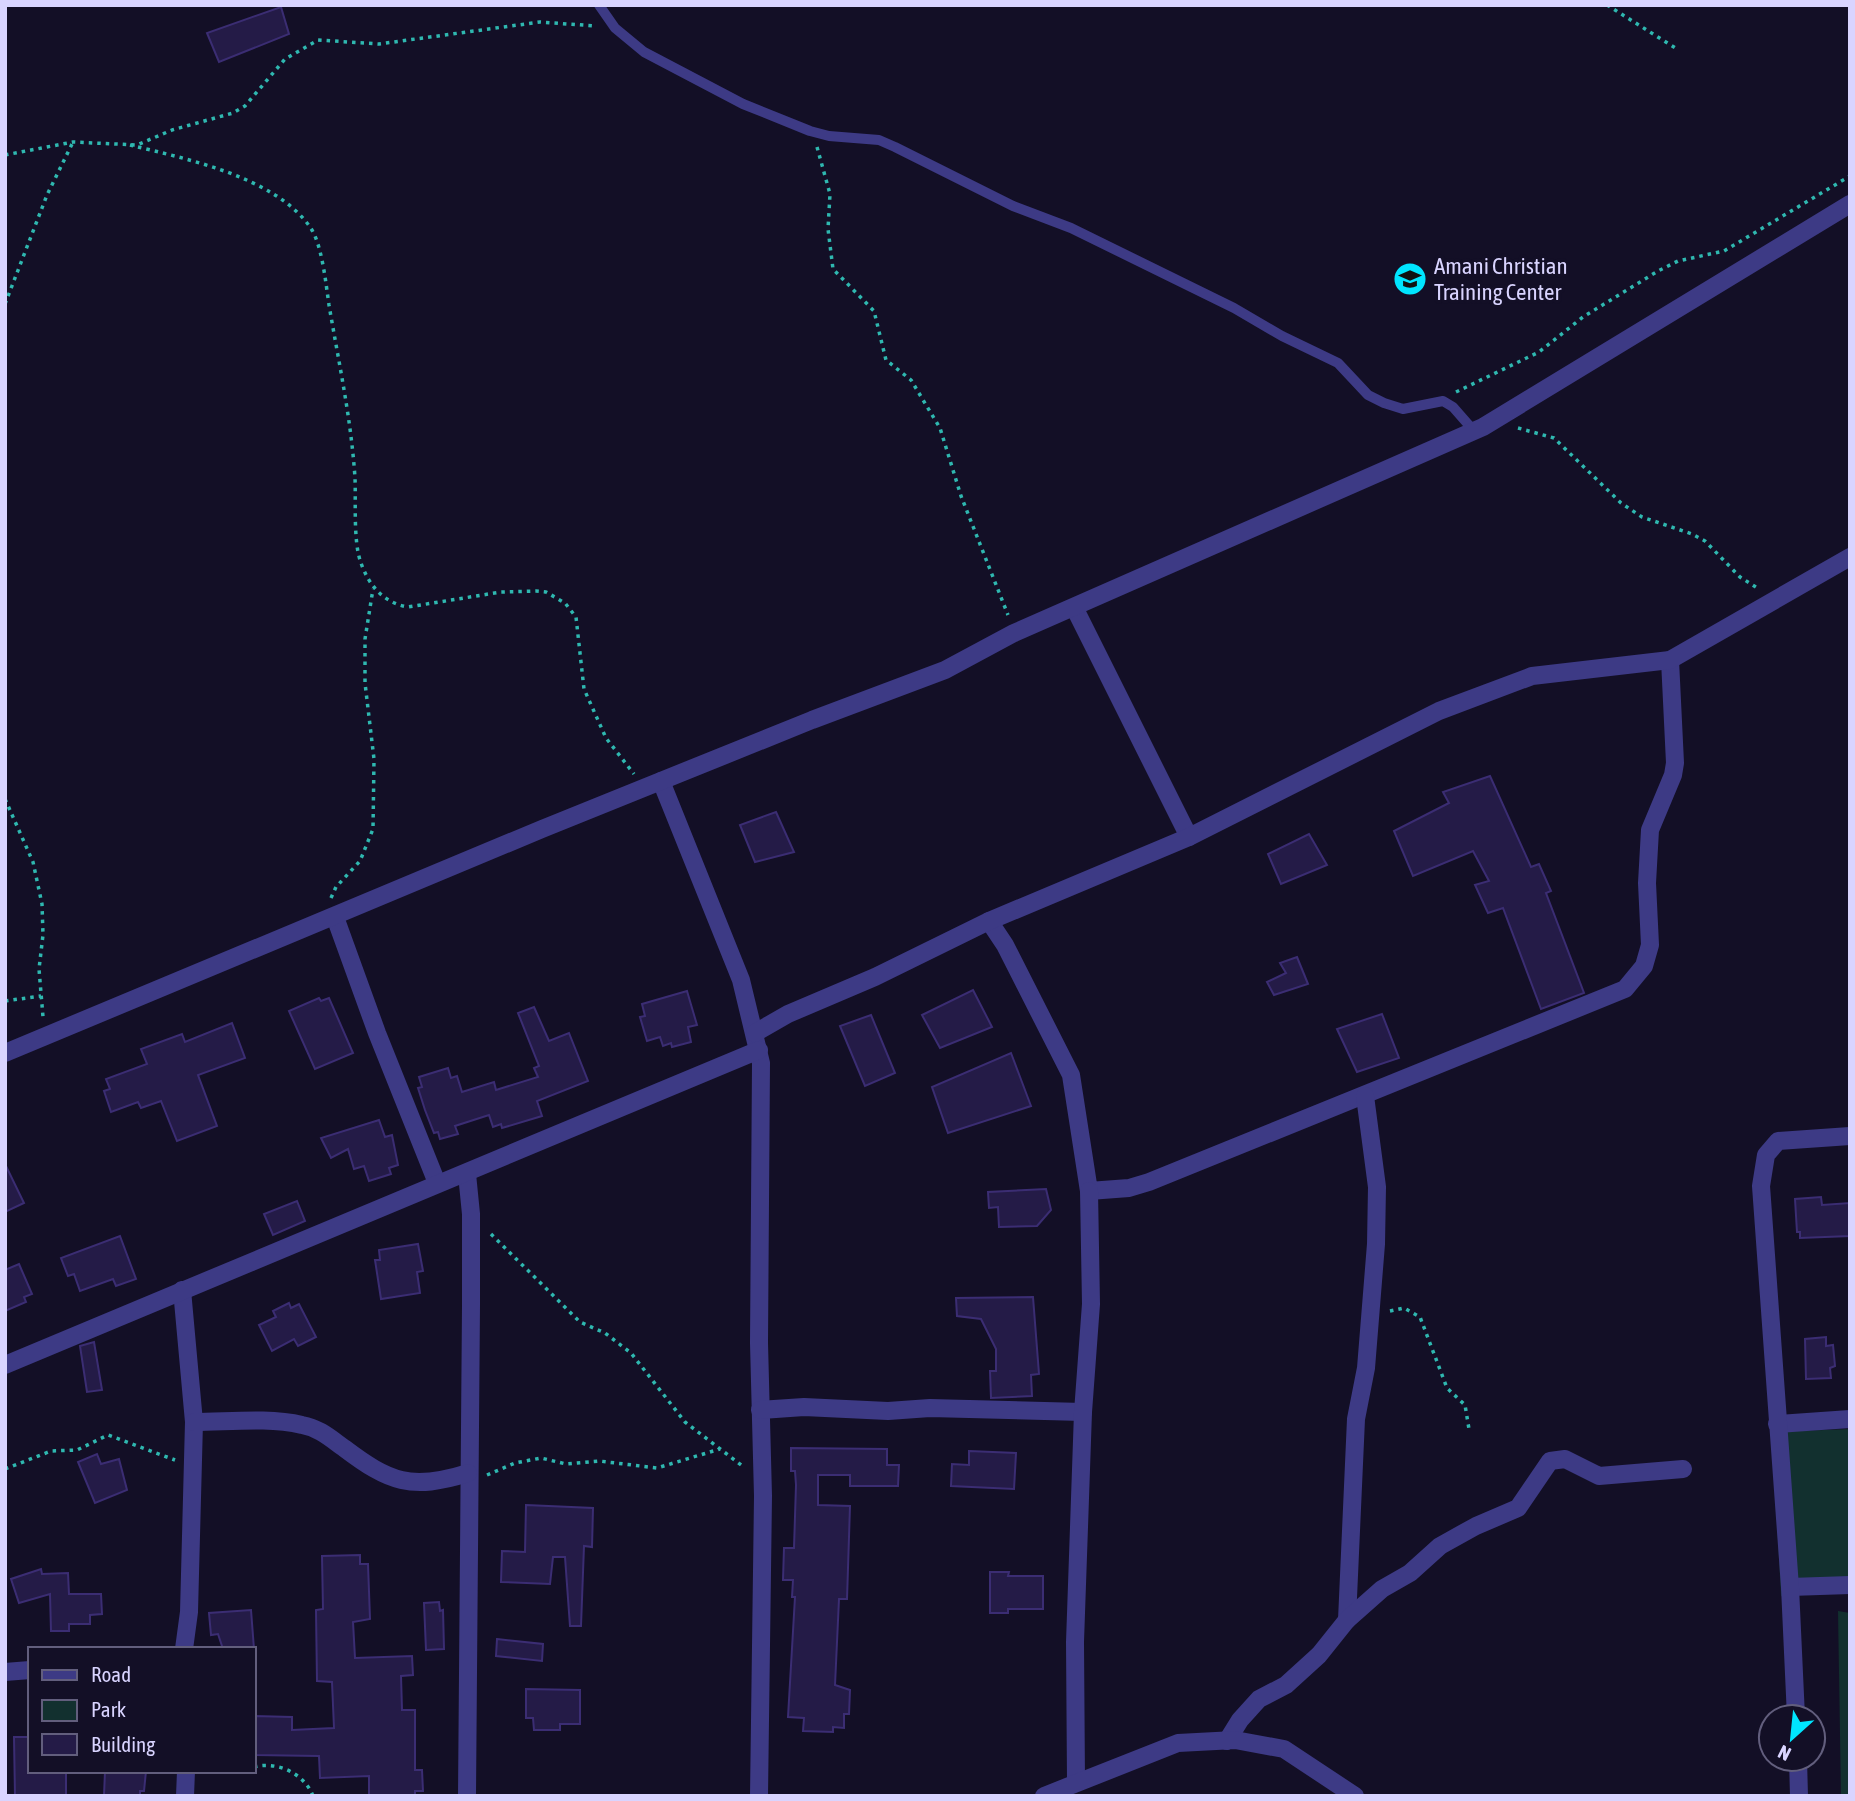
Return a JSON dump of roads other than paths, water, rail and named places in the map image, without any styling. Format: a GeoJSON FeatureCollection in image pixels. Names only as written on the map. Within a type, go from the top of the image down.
{"type":"FeatureCollection","features":[{"type":"Feature","properties":{"kind":"street"},"geometry":{"type":"LineString","coordinates":[[5,1053],[653,785],[945,670],[1014,634],[1474,431],[1850,204]]}},
{"type":"Feature","properties":{"kind":"street"},"geometry":{"type":"LineString","coordinates":[[5,1365],[107,1325],[182,1290],[437,1183],[467,1174],[757,1042],[788,1014],[875,977],[989,921],[1189,837],[1439,712],[1532,676],[1670,660],[1850,557]]}},
{"type":"Feature","properties":{"kind":"street"},"geometry":{"type":"LineString","coordinates":[[1075,609],[1189,837]]}},
{"type":"Feature","properties":{"kind":"street"},"geometry":{"type":"LineString","coordinates":[[1089,1191],[1129,1188],[1149,1182],[1365,1096],[1500,1038],[1609,997],[1636,978],[1644,966],[1650,945],[1647,883],[1650,830],[1673,775],[1675,763],[1670,660]]}},
{"type":"Feature","properties":{"kind":"street"},"geometry":{"type":"LineString","coordinates":[[653,785],[741,980],[757,1042],[762,1215],[759,1796]]}},
{"type":"Feature","properties":{"kind":"street"},"geometry":{"type":"LineString","coordinates":[[333,917],[437,1183]]}},
{"type":"Feature","properties":{"kind":"street"},"geometry":{"type":"LineString","coordinates":[[989,921],[1005,945],[1071,1075],[1089,1191],[1091,1304],[1083,1412],[1075,1642],[1076,1782]]}},
{"type":"Feature","properties":{"kind":"street"},"geometry":{"type":"LineString","coordinates":[[1347,1620],[1356,1419],[1366,1368],[1377,1187],[1365,1096]]}},
{"type":"Feature","properties":{"kind":"street"},"geometry":{"type":"LineString","coordinates":[[1795,1703],[1790,1587],[1760,1186],[1766,1155],[1778,1141],[1850,1136]]}},
{"type":"Feature","properties":{"kind":"street"},"geometry":{"type":"LineString","coordinates":[[467,1174],[471,1214],[467,1796]]}},
{"type":"Feature","properties":{"kind":"street"},"geometry":{"type":"LineString","coordinates":[[182,1290],[194,1422],[189,1612],[184,1647]]}},
{"type":"Feature","properties":{"kind":"street"},"geometry":{"type":"LineString","coordinates":[[761,1409],[804,1407],[888,1411],[930,1408],[1083,1412]]}},
{"type":"Feature","properties":{"kind":"street"},"geometry":{"type":"LineString","coordinates":[[1777,1424],[1850,1419]]}},
{"type":"Feature","properties":{"kind":"street"},"geometry":{"type":"LineString","coordinates":[[194,1422],[300,1424],[322,1431],[383,1476],[407,1481],[468,1477]]}},
{"type":"Feature","properties":{"kind":"street"},"geometry":{"type":"LineString","coordinates":[[1227,1741],[1240,1720],[1259,1699],[1286,1685],[1320,1655],[1347,1620],[1440,1546],[1476,1526],[1518,1508],[1550,1461],[1565,1459],[1599,1476],[1683,1469]]}},
{"type":"Feature","properties":{"kind":"street"},"geometry":{"type":"LineString","coordinates":[[1790,1587],[1850,1586]]}},
{"type":"Feature","properties":{"kind":"street"},"geometry":{"type":"LineString","coordinates":[[5,1672],[28,1670]]}},
{"type":"Feature","properties":{"kind":"street"},"geometry":{"type":"LineString","coordinates":[[1044,1796],[1178,1743],[1227,1741],[1284,1749],[1355,1796]]}},
{"type":"Feature","properties":{"kind":"street"},"geometry":{"type":"LineString","coordinates":[[185,1796],[186,1773]]}},
{"type":"Feature","properties":{"kind":"street"},"geometry":{"type":"LineString","coordinates":[[1798,1773],[1799,1796]]}},
{"type":"Feature","properties":{"kind":"lane"},"geometry":{"type":"LineString","coordinates":[[599,5],[615,28],[644,52],[743,104],[810,131],[829,136],[879,140],[948,171],[1013,206],[1083,234],[1338,363],[1368,395],[1384,403],[1403,408],[1443,401],[1453,407],[1474,431]]}},
{"type":"Feature","properties":{"kind":"place","name":"Amani Christian Training Center"},"geometry":{"type":"Point","coordinates":[1410,279]}}]}
